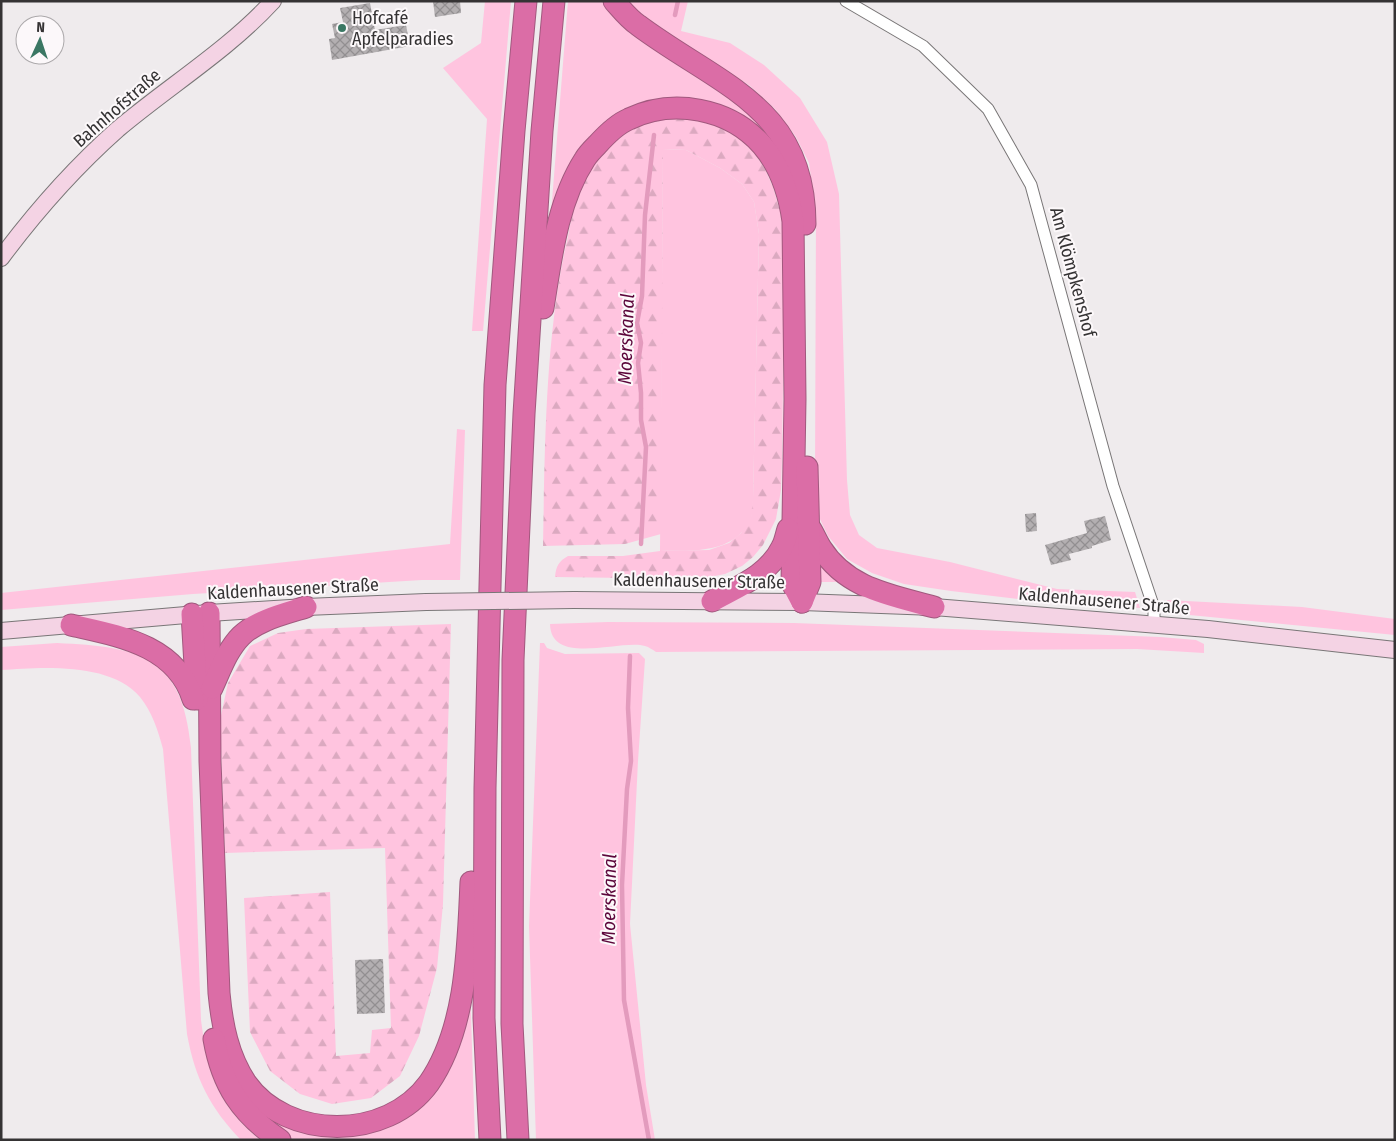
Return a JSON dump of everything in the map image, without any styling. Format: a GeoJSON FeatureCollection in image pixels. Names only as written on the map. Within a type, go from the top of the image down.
{"type":"FeatureCollection","features":[{"type":"Feature","properties":{"kind":"highway"},"geometry":{"type":"LineString","coordinates":[[490,1140],[484,1018],[485,788],[496,385],[514,131],[526,1]]}},
{"type":"Feature","properties":{"kind":"highway"},"geometry":{"type":"LineString","coordinates":[[518,1140],[512,1024],[512,705],[524,414],[542,131],[554,1]]}},
{"type":"Feature","properties":{"kind":"highway"},"geometry":{"type":"LineString","coordinates":[[614,1],[637,24],[762,111],[786,144],[800,174],[804,197],[805,221],[805,396],[810,582],[802,602]]}},
{"type":"Feature","properties":{"kind":"highway"},"geometry":{"type":"LineString","coordinates":[[524,414],[558,224],[570,190],[585,158],[607,134],[628,119],[651,110],[679,108],[708,112],[730,120],[745,130],[761,144],[774,162],[784,181],[793,221],[795,399],[792,583],[802,602]]}},
{"type":"Feature","properties":{"kind":"highway"},"geometry":{"type":"LineString","coordinates":[[712,601],[768,568],[782,548],[793,509]]}},
{"type":"Feature","properties":{"kind":"highway"},"geometry":{"type":"LineString","coordinates":[[809,525],[821,548],[836,566],[857,583],[880,592],[934,607]]}},
{"type":"Feature","properties":{"kind":"highway"},"geometry":{"type":"LineString","coordinates":[[210,693],[220,670],[241,636],[254,626],[306,607]]}},
{"type":"Feature","properties":{"kind":"highway"},"geometry":{"type":"LineString","coordinates":[[200,614],[210,693],[210,761],[217,974],[223,1025],[231,1055],[246,1084],[268,1107],[297,1124],[315,1129],[346,1131],[380,1123],[397,1115],[429,1085],[452,1036],[462,989],[469,922],[472,815],[485,788]]}},
{"type":"Feature","properties":{"kind":"highway"},"geometry":{"type":"LineString","coordinates":[[200,614],[198,713],[208,975],[214,1041],[220,1067],[235,1099],[248,1115],[280,1140]]}},
{"type":"Feature","properties":{"kind":"highway"},"geometry":{"type":"LineString","coordinates":[[71,624],[134,641],[152,649],[167,659],[182,675],[192,693],[198,713]]}},
{"type":"Feature","properties":{"kind":"main road","name":"Bahnhofstraße"},"geometry":{"type":"LineString","coordinates":[[1,258],[44,203],[111,136],[226,44],[273,1]]}},
{"type":"Feature","properties":{"kind":"main road","name":"Kaldenhausener Straße"},"geometry":{"type":"LineString","coordinates":[[1,631],[200,614],[426,602],[574,600],[802,602],[934,607],[1154,624],[1395,650]]}},
{"type":"Feature","properties":{"kind":"street","name":"Am Klömpkenshof"},"geometry":{"type":"LineString","coordinates":[[846,1],[923,46],[988,109],[1031,185],[1113,486],[1154,608],[1154,624]]}},
{"type":"Feature","properties":{"kind":"green space"},"geometry":{"type":"Polygon","coordinates":[[[485,1],[511,1],[483,331],[472,331],[487,119],[443,68],[481,43],[485,1]]]}},
{"type":"Feature","properties":{"kind":"green space"},"geometry":{"type":"Polygon","coordinates":[[[568,1],[606,1],[763,121],[772,147],[617,119],[550,226],[568,1]]]}},
{"type":"Feature","properties":{"kind":"green space"},"geometry":{"type":"Polygon","coordinates":[[[628,1],[688,1],[681,31],[730,43],[764,65],[800,98],[827,142],[839,194],[847,480],[850,515],[859,535],[877,548],[950,562],[1057,589],[1135,592],[1140,608],[1053,603],[904,584],[872,573],[847,559],[828,536],[818,515],[815,480],[816,212],[809,163],[796,137],[775,109],[750,86],[642,16],[628,1]]]}},
{"type":"Feature","properties":{"kind":"green space"},"geometry":{"type":"Polygon","coordinates":[[[680,117],[705,121],[723,127],[742,139],[765,169],[773,187],[783,221],[782,460],[781,490],[776,519],[763,545],[753,557],[742,566],[725,574],[699,579],[555,577],[558,564],[568,556],[623,556],[660,551],[709,550],[729,543],[741,533],[751,517],[759,234],[754,202],[742,184],[720,168],[686,150],[663,149],[661,534],[625,544],[543,546],[546,429],[551,351],[560,273],[577,199],[588,173],[606,151],[620,138],[645,123],[657,119],[680,117]]]}},
{"type":"Feature","properties":{"kind":"green space"},"geometry":{"type":"Polygon","coordinates":[[[663,149],[686,150],[720,168],[742,184],[754,202],[759,234],[752,513],[744,530],[734,539],[712,548],[699,550],[660,551],[663,149]]]}},
{"type":"Feature","properties":{"kind":"green space"},"geometry":{"type":"Polygon","coordinates":[[[457,429],[465,430],[460,580],[422,580],[193,594],[1,610],[1,593],[450,544],[457,429]]]}},
{"type":"Feature","properties":{"kind":"green space"},"geometry":{"type":"Polygon","coordinates":[[[816,558],[841,582],[818,582],[816,558]]]}},
{"type":"Feature","properties":{"kind":"green space"},"geometry":{"type":"Polygon","coordinates":[[[1167,600],[1302,607],[1395,619],[1395,635],[1169,613],[1167,600]]]}},
{"type":"Feature","properties":{"kind":"green space"},"geometry":{"type":"Polygon","coordinates":[[[608,622],[794,623],[1160,637],[1196,640],[1204,644],[1204,653],[1137,649],[656,652],[646,646],[634,645],[574,648],[562,645],[553,637],[550,624],[608,622]]]}},
{"type":"Feature","properties":{"kind":"green space"},"geometry":{"type":"Polygon","coordinates":[[[451,624],[443,904],[437,968],[419,1036],[400,1076],[371,1098],[332,1104],[300,1094],[270,1071],[250,1032],[244,898],[330,892],[336,1056],[370,1053],[372,1030],[391,1028],[385,848],[225,853],[220,720],[228,683],[250,646],[278,633],[306,629],[451,624]]]}},
{"type":"Feature","properties":{"kind":"green space"},"geometry":{"type":"Polygon","coordinates":[[[57,643],[112,648],[134,653],[152,662],[167,675],[178,693],[186,717],[191,748],[201,1020],[207,1056],[211,1072],[224,1100],[245,1127],[260,1140],[241,1140],[230,1128],[205,1092],[190,1050],[187,1034],[163,749],[157,728],[148,709],[140,697],[127,686],[112,678],[94,672],[55,668],[1,670],[1,647],[57,643]]]}},
{"type":"Feature","properties":{"kind":"green space"},"geometry":{"type":"Polygon","coordinates":[[[540,643],[544,643],[547,648],[565,654],[639,653],[645,659],[630,924],[646,1085],[655,1140],[536,1140],[529,926],[540,643]]]}},
{"type":"Feature","properties":{"kind":"green space"},"geometry":{"type":"Polygon","coordinates":[[[470,984],[475,1140],[288,1140],[267,1125],[219,1026],[280,1122],[409,1112],[470,984]]]}},
{"type":"Feature","properties":{"kind":"building"},"geometry":{"type":"Polygon","coordinates":[[[433,1],[460,1],[461,13],[435,17],[433,1]]]}},
{"type":"Feature","properties":{"kind":"building"},"geometry":{"type":"Polygon","coordinates":[[[370,3],[375,30],[406,25],[410,46],[332,60],[329,39],[335,38],[332,24],[343,22],[340,8],[370,3]]]}},
{"type":"Feature","properties":{"kind":"building"},"geometry":{"type":"Polygon","coordinates":[[[1036,513],[1037,531],[1026,532],[1025,514],[1036,513]]]}},
{"type":"Feature","properties":{"kind":"building"},"geometry":{"type":"Polygon","coordinates":[[[1105,516],[1111,540],[1092,546],[1092,548],[1069,554],[1071,560],[1051,565],[1045,545],[1087,533],[1084,521],[1105,516]]]}},
{"type":"Feature","properties":{"kind":"building"},"geometry":{"type":"Polygon","coordinates":[[[383,959],[385,1013],[357,1014],[355,960],[383,959]]]}},
{"type":"Feature","properties":{"kind":"waterway","name":"Moerskanal"},"geometry":{"type":"LineString","coordinates":[[675,15],[678,1]]}},
{"type":"Feature","properties":{"kind":"waterway","name":"Moerskanal"},"geometry":{"type":"LineString","coordinates":[[641,544],[646,447],[641,420],[638,363],[641,343],[637,323],[642,296],[645,215],[654,135]]}},
{"type":"Feature","properties":{"kind":"waterway","name":"Moerskanal"},"geometry":{"type":"LineString","coordinates":[[630,656],[628,708],[631,761],[627,789],[622,885],[624,1000],[649,1140]]}},
{"type":"Feature","properties":{"kind":"place","name":"Hofcafé Apfelparadies"},"geometry":{"type":"Point","coordinates":[342,28]}}]}
